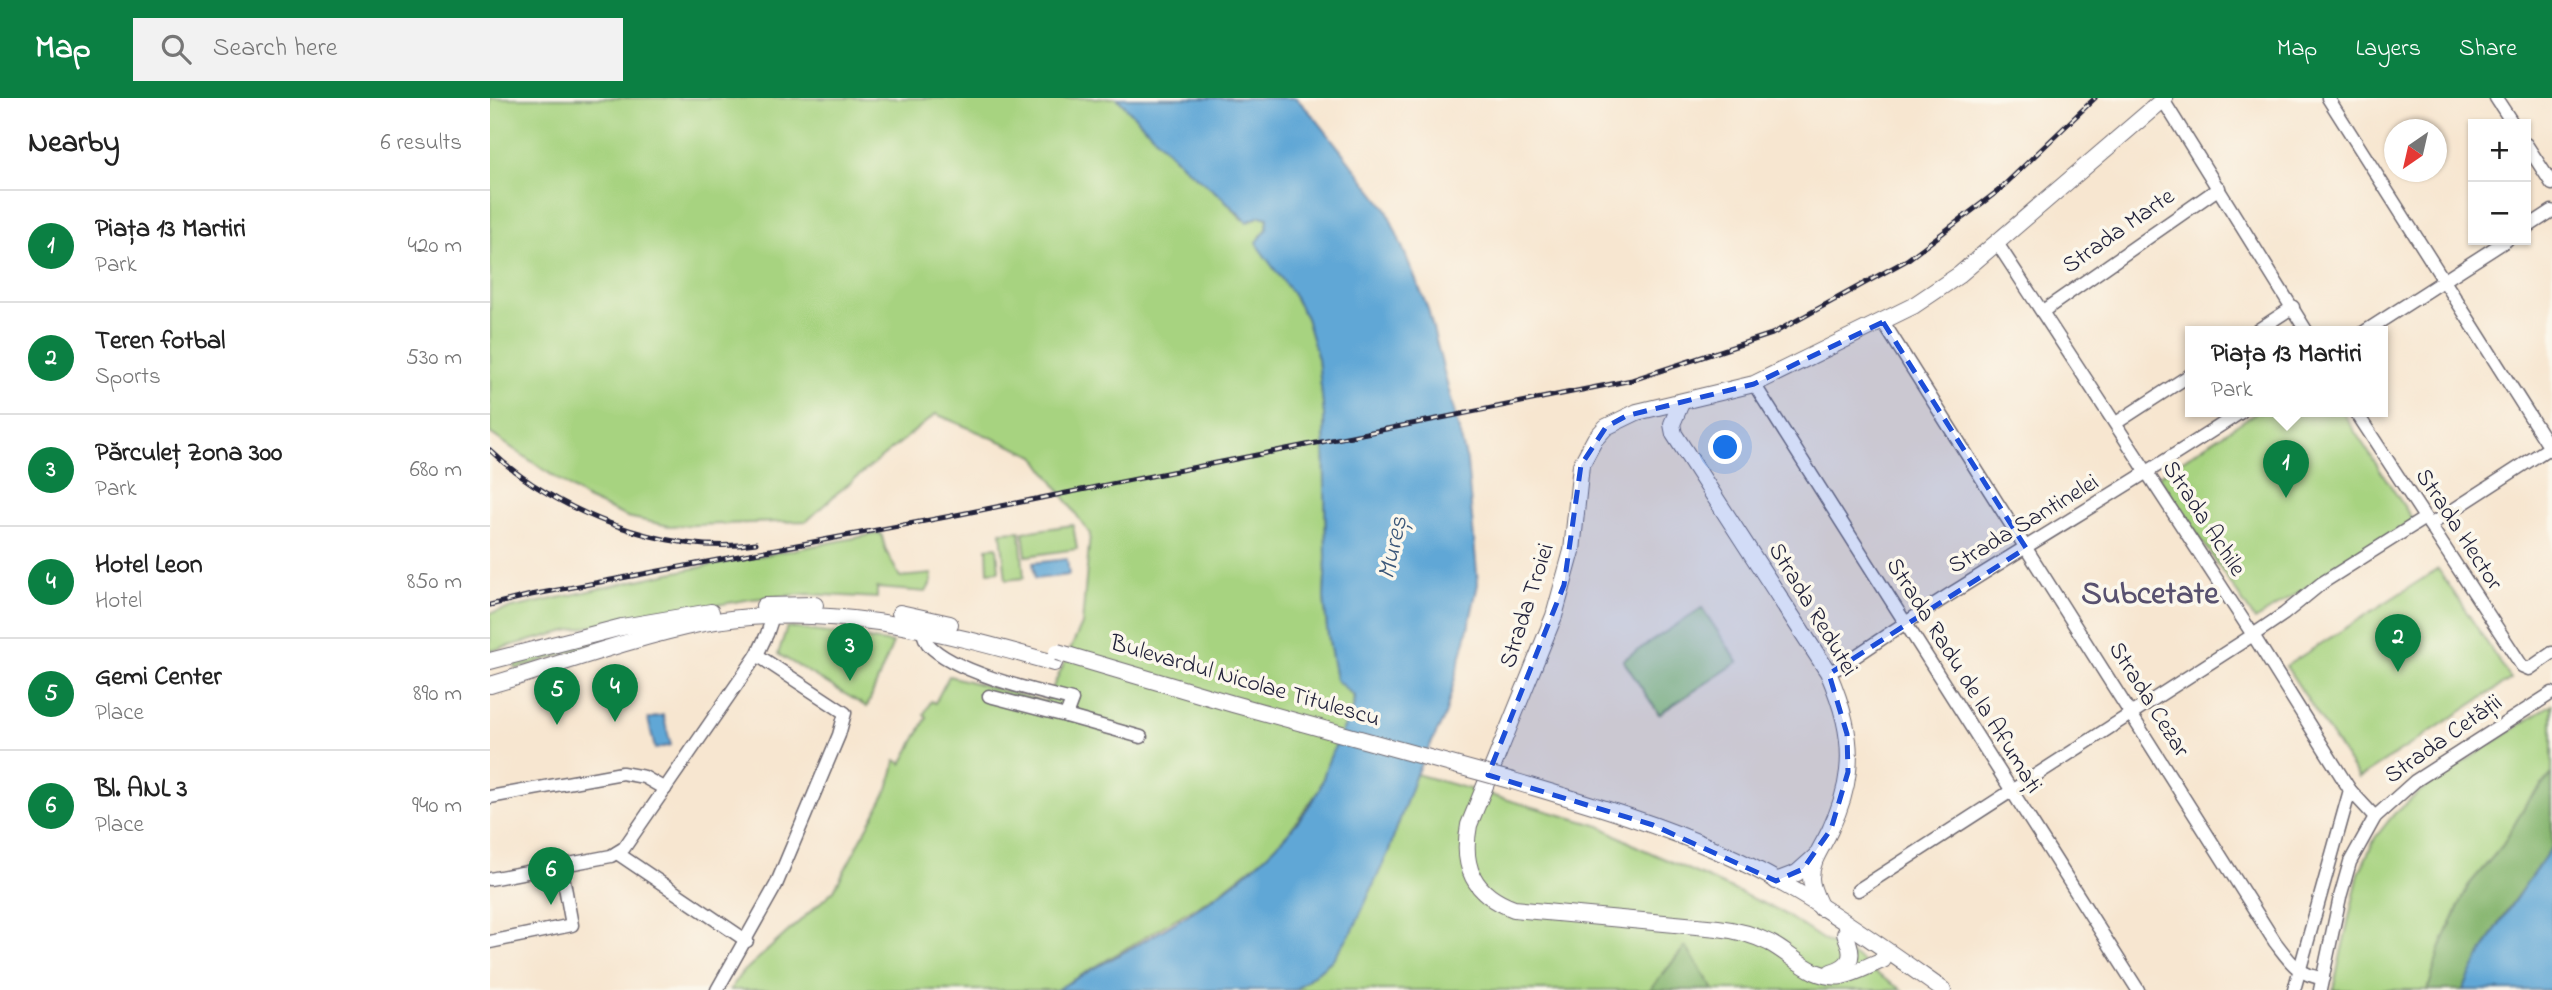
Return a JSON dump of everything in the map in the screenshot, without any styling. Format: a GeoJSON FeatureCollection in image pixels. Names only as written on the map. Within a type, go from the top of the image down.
{"type":"FeatureCollection","features":[{"type":"Feature","properties":{"kind":"main road","name":"Strada Troiei"},"geometry":{"type":"LineString","coordinates":[[1822,974],[1803,966],[1769,943],[1730,930],[1514,909],[1498,903],[1476,886],[1466,842],[1472,816],[1564,585],[1572,551],[1581,465],[1595,439],[1606,427],[1637,412],[1754,384],[1883,321],[1940,289],[2164,99]]}},
{"type":"Feature","properties":{"kind":"main road","name":"Strada Redutei"},"geometry":{"type":"LineString","coordinates":[[1681,403],[1672,424],[1674,434],[1828,672],[1843,712],[1849,751],[1848,772],[1831,829],[1815,857]]}},
{"type":"Feature","properties":{"kind":"main road","name":"Bulevardul Nicolae Titulescu"},"geometry":{"type":"LineString","coordinates":[[490,661],[622,627],[708,612],[788,604],[828,605],[891,612],[966,627],[1056,658]]}},
{"type":"Feature","properties":{"kind":"main road","name":"Bulevardul Nicolae Titulescu"},"geometry":{"type":"LineString","coordinates":[[490,685],[674,630],[726,620],[773,616],[841,616],[954,635],[1056,658],[1511,786],[1607,809],[1723,853],[1776,881],[1943,990]]}},
{"type":"Feature","properties":{"kind":"main road","name":"Bulevardul Nicolae Titulescu"},"geometry":{"type":"LineString","coordinates":[[1511,786],[1680,845],[1728,867],[1845,934],[1926,990]]}},
{"type":"Feature","properties":{"kind":"main road"},"geometry":{"type":"LineString","coordinates":[[1776,881],[1797,873],[1815,857]]}},
{"type":"Feature","properties":{"kind":"main road"},"geometry":{"type":"LineString","coordinates":[[1815,857],[1811,879],[1821,908]]}},
{"type":"Feature","properties":{"kind":"main road"},"geometry":{"type":"LineString","coordinates":[[1822,974],[1843,967],[1849,962],[1851,951],[1845,934]]}},
{"type":"Feature","properties":{"kind":"main road"},"geometry":{"type":"LineString","coordinates":[[1822,974],[1840,976],[1857,972],[1883,960]]}},
{"type":"Feature","properties":{"kind":"street"},"geometry":{"type":"LineString","coordinates":[[1858,890],[2253,635],[2322,583],[2551,448],[2328,98]]}},
{"type":"Feature","properties":{"kind":"street"},"geometry":{"type":"LineString","coordinates":[[2496,98],[2510,119]]}},
{"type":"Feature","properties":{"kind":"street"},"geometry":{"type":"LineString","coordinates":[[2164,99],[2304,326]]}},
{"type":"Feature","properties":{"kind":"street"},"geometry":{"type":"LineString","coordinates":[[2531,152],[2552,184]]}},
{"type":"Feature","properties":{"kind":"street","name":"Strada Marte"},"geometry":{"type":"LineString","coordinates":[[2043,311],[2219,188]]}},
{"type":"Feature","properties":{"kind":"street"},"geometry":{"type":"LineString","coordinates":[[2531,225],[2552,211]]}},
{"type":"Feature","properties":{"kind":"street","name":"Strada Achile"},"geometry":{"type":"LineString","coordinates":[[1997,243],[2149,473],[2350,790],[2375,817]]}},
{"type":"Feature","properties":{"kind":"street"},"geometry":{"type":"LineString","coordinates":[[2373,326],[2499,245]]}},
{"type":"Feature","properties":{"kind":"street"},"geometry":{"type":"LineString","coordinates":[[2264,326],[2293,307]]}},
{"type":"Feature","properties":{"kind":"street","name":"Strada Cezar"},"geometry":{"type":"LineString","coordinates":[[1883,321],[2275,942],[2298,971]]}},
{"type":"Feature","properties":{"kind":"street"},"geometry":{"type":"LineString","coordinates":[[2116,423],[2185,378]]}},
{"type":"Feature","properties":{"kind":"street","name":"Strada Radu de la Afumați"},"geometry":{"type":"LineString","coordinates":[[1754,384],[2138,990]]}},
{"type":"Feature","properties":{"kind":"street","name":"Strada Santinelei"},"geometry":{"type":"LineString","coordinates":[[1828,672],[2149,473],[2233,417]]}},
{"type":"Feature","properties":{"kind":"street","name":"Strada Hector"},"geometry":{"type":"LineString","coordinates":[[2359,417],[2522,666],[2526,669],[2552,653]]}},
{"type":"Feature","properties":{"kind":"street"},"geometry":{"type":"LineString","coordinates":[[490,879],[617,853],[630,840],[757,655],[773,616]]}},
{"type":"Feature","properties":{"kind":"street"},"geometry":{"type":"LineString","coordinates":[[922,629],[927,643],[948,658],[981,673],[1072,700],[1066,716]]}},
{"type":"Feature","properties":{"kind":"street"},"geometry":{"type":"LineString","coordinates":[[717,990],[776,885],[845,713],[757,655]]}},
{"type":"Feature","properties":{"kind":"street","name":"Strada Cetății"},"geometry":{"type":"LineString","coordinates":[[2321,984],[2350,862],[2375,817],[2415,781],[2552,693]]}},
{"type":"Feature","properties":{"kind":"street"},"geometry":{"type":"LineString","coordinates":[[989,696],[1141,737]]}},
{"type":"Feature","properties":{"kind":"street"},"geometry":{"type":"LineString","coordinates":[[490,797],[622,773],[643,777],[665,789]]}},
{"type":"Feature","properties":{"kind":"street"},"geometry":{"type":"LineString","coordinates":[[2294,990],[2350,790]]}},
{"type":"Feature","properties":{"kind":"street"},"geometry":{"type":"LineString","coordinates":[[617,853],[747,940]]}},
{"type":"Feature","properties":{"kind":"street"},"geometry":{"type":"LineString","coordinates":[[490,942],[572,925],[561,865]]}},
{"type":"Feature","properties":{"kind":"street"},"geometry":{"type":"LineString","coordinates":[[2298,971],[2321,984]]}},
{"type":"Feature","properties":{"kind":"highlighted area"},"geometry":{"type":"Polygon","coordinates":[[[1883,322],[2026,548],[1829,674],[1847,734],[1848,772],[1831,829],[1803,869],[1776,881],[1653,825],[1488,775],[1564,585],[1581,465],[1606,427],[1626,416],[1754,384],[1883,322]]]}},
{"type":"Feature","properties":{"kind":"green space"},"geometry":{"type":"Polygon","coordinates":[[[490,98],[1117,98],[1183,166],[1223,198],[1242,219],[1251,221],[1260,216],[1268,218],[1267,229],[1260,237],[1306,318],[1318,359],[1324,415],[1324,597],[1327,629],[1336,679],[1354,697],[1353,709],[1328,762],[1319,790],[1288,833],[1267,855],[1219,893],[1056,990],[730,990],[740,975],[834,890],[888,789],[896,760],[902,764],[927,717],[924,714],[931,701],[935,703],[949,676],[1046,702],[1082,624],[1090,534],[1035,456],[936,414],[836,494],[807,521],[669,526],[627,517],[587,499],[490,433],[490,98]]]}},
{"type":"Feature","properties":{"kind":"green space"},"geometry":{"type":"Polygon","coordinates":[[[2249,417],[2345,417],[2413,520],[2255,620],[2158,476],[2249,417]]]}},
{"type":"Feature","properties":{"kind":"green space"},"geometry":{"type":"Polygon","coordinates":[[[1073,525],[1077,549],[1026,556],[1023,532],[1073,525]]]}},
{"type":"Feature","properties":{"kind":"green space"},"geometry":{"type":"Polygon","coordinates":[[[1020,531],[1024,578],[1006,580],[1001,532],[1020,531]]]}},
{"type":"Feature","properties":{"kind":"green space"},"geometry":{"type":"Polygon","coordinates":[[[881,533],[886,551],[900,577],[932,574],[926,592],[877,588],[877,598],[808,594],[752,599],[575,629],[490,651],[490,613],[665,574],[881,533]]]}},
{"type":"Feature","properties":{"kind":"green space"},"geometry":{"type":"Polygon","coordinates":[[[997,547],[999,571],[988,572],[987,548],[997,547]]]}},
{"type":"Feature","properties":{"kind":"green space"},"geometry":{"type":"Polygon","coordinates":[[[2438,569],[2511,679],[2359,778],[2286,666],[2438,569]]]}},
{"type":"Feature","properties":{"kind":"green space"},"geometry":{"type":"Polygon","coordinates":[[[1702,608],[1738,662],[1659,714],[1623,660],[1702,608]]]}},
{"type":"Feature","properties":{"kind":"green space"},"geometry":{"type":"Polygon","coordinates":[[[787,627],[893,643],[867,707],[778,654],[787,627]]]}},
{"type":"Feature","properties":{"kind":"green space"},"geometry":{"type":"Polygon","coordinates":[[[635,632],[516,669],[515,667],[516,662],[635,632]]]}},
{"type":"Feature","properties":{"kind":"green space"},"geometry":{"type":"Polygon","coordinates":[[[2552,704],[2552,774],[2527,802],[2503,845],[2468,886],[2435,990],[2333,990],[2359,873],[2375,838],[2394,814],[2423,789],[2552,704]]]}},
{"type":"Feature","properties":{"kind":"green space"},"geometry":{"type":"Polygon","coordinates":[[[1416,774],[1600,826],[1638,847],[1778,910],[1825,941],[1858,958],[1902,990],[1714,990],[1685,947],[1650,990],[1295,990],[1332,960],[1388,853],[1416,774]]]}},
{"type":"Feature","properties":{"kind":"green space"},"geometry":{"type":"Polygon","coordinates":[[[2552,774],[2552,847],[2505,913],[2463,990],[2428,990],[2440,948],[2468,886],[2503,845],[2527,802],[2552,774]]]}},
{"type":"Feature","properties":{"kind":"green space"},"geometry":{"type":"Polygon","coordinates":[[[1685,947],[1714,990],[1650,990],[1685,947]]]}},
{"type":"Feature","properties":{"kind":"water","name":"Mureș"},"geometry":{"type":"Polygon","coordinates":[[[1117,98],[1296,98],[1316,119],[1386,208],[1428,309],[1467,462],[1478,584],[1445,716],[1416,774],[1388,853],[1353,930],[1332,960],[1295,990],[1056,990],[1201,906],[1267,855],[1295,825],[1318,792],[1331,755],[1353,709],[1354,696],[1336,680],[1327,629],[1324,597],[1324,415],[1318,359],[1306,318],[1294,296],[1259,248],[1257,242],[1267,229],[1268,218],[1260,216],[1247,222],[1223,198],[1183,166],[1117,98]]]}},
{"type":"Feature","properties":{"kind":"water"},"geometry":{"type":"Polygon","coordinates":[[[1067,559],[1069,575],[1035,579],[1033,563],[1067,559]]]}},
{"type":"Feature","properties":{"kind":"water"},"geometry":{"type":"Polygon","coordinates":[[[663,715],[671,745],[655,749],[648,719],[663,715]]]}},
{"type":"Feature","properties":{"kind":"water"},"geometry":{"type":"Polygon","coordinates":[[[2552,847],[2552,990],[2463,990],[2493,934],[2552,847]]]}},
{"type":"Feature","properties":{"kind":"railway"},"geometry":{"type":"LineString","coordinates":[[490,605],[1632,380],[1772,334],[1907,260],[1998,191],[2095,98]]}},
{"type":"Feature","properties":{"kind":"railway"},"geometry":{"type":"LineString","coordinates":[[490,450],[545,492],[613,525],[686,543],[722,546],[756,543]]}},
{"type":"Feature","properties":{"kind":"place","name":"Piața 13 Martiri"},"geometry":{"type":"Point","coordinates":[2286,498]}},
{"type":"Feature","properties":{"kind":"place","name":"Teren fotbal"},"geometry":{"type":"Point","coordinates":[2398,672]}},
{"type":"Feature","properties":{"kind":"place","name":"Părculeț Zona 300"},"geometry":{"type":"Point","coordinates":[850,681]}},
{"type":"Feature","properties":{"kind":"place","name":"Hotel Leon"},"geometry":{"type":"Point","coordinates":[615,722]}},
{"type":"Feature","properties":{"kind":"place","name":"Gemi Center"},"geometry":{"type":"Point","coordinates":[557,725]}},
{"type":"Feature","properties":{"kind":"place","name":"Bl. ANL 3"},"geometry":{"type":"Point","coordinates":[551,905]}},
{"type":"Feature","properties":{"kind":"district","name":"Subcetate"},"geometry":{"type":"Point","coordinates":[2150,595]}}]}
